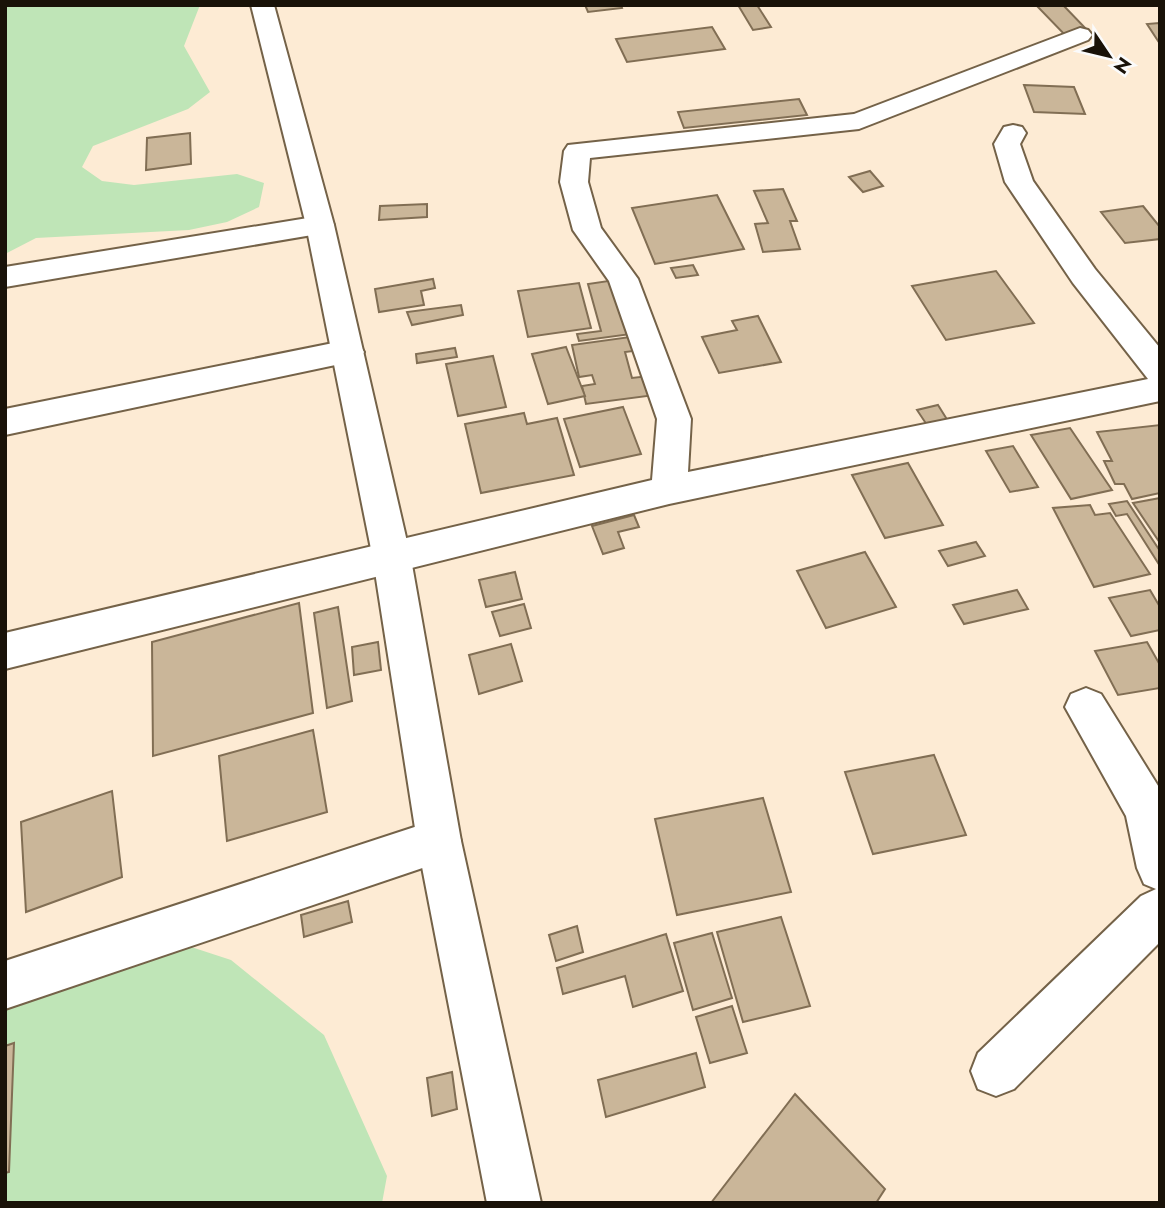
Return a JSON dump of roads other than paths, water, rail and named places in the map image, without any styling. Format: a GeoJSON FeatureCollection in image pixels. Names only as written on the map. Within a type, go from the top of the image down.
{"type":"FeatureCollection","features":[{"type":"Feature","properties":{"kind":"street"},"geometry":{"type":"LineString","coordinates":[[262,5],[271,29],[301,161],[320,225],[392,559],[439,841],[514,1203]]}},
{"type":"Feature","properties":{"kind":"street"},"geometry":{"type":"LineString","coordinates":[[669,490],[674,419],[623,279],[587,230],[574,182],[577,151],[859,121],[1080,35]]}},
{"type":"Feature","properties":{"kind":"street"},"geometry":{"type":"LineString","coordinates":[[1013,133],[1007,144],[1019,182],[1084,276],[1160,371]]}},
{"type":"Feature","properties":{"kind":"street"},"geometry":{"type":"LineString","coordinates":[[5,277],[320,225]]}},
{"type":"Feature","properties":{"kind":"street"},"geometry":{"type":"LineString","coordinates":[[5,422],[348,352]]}},
{"type":"Feature","properties":{"kind":"street"},"geometry":{"type":"LineString","coordinates":[[5,651],[669,490],[1160,389]]}},
{"type":"Feature","properties":{"kind":"street"},"geometry":{"type":"LineString","coordinates":[[996,1071],[1159,896],[1147,809],[1086,707]]}},
{"type":"Feature","properties":{"kind":"street"},"geometry":{"type":"LineString","coordinates":[[5,985],[439,841]]}}]}
